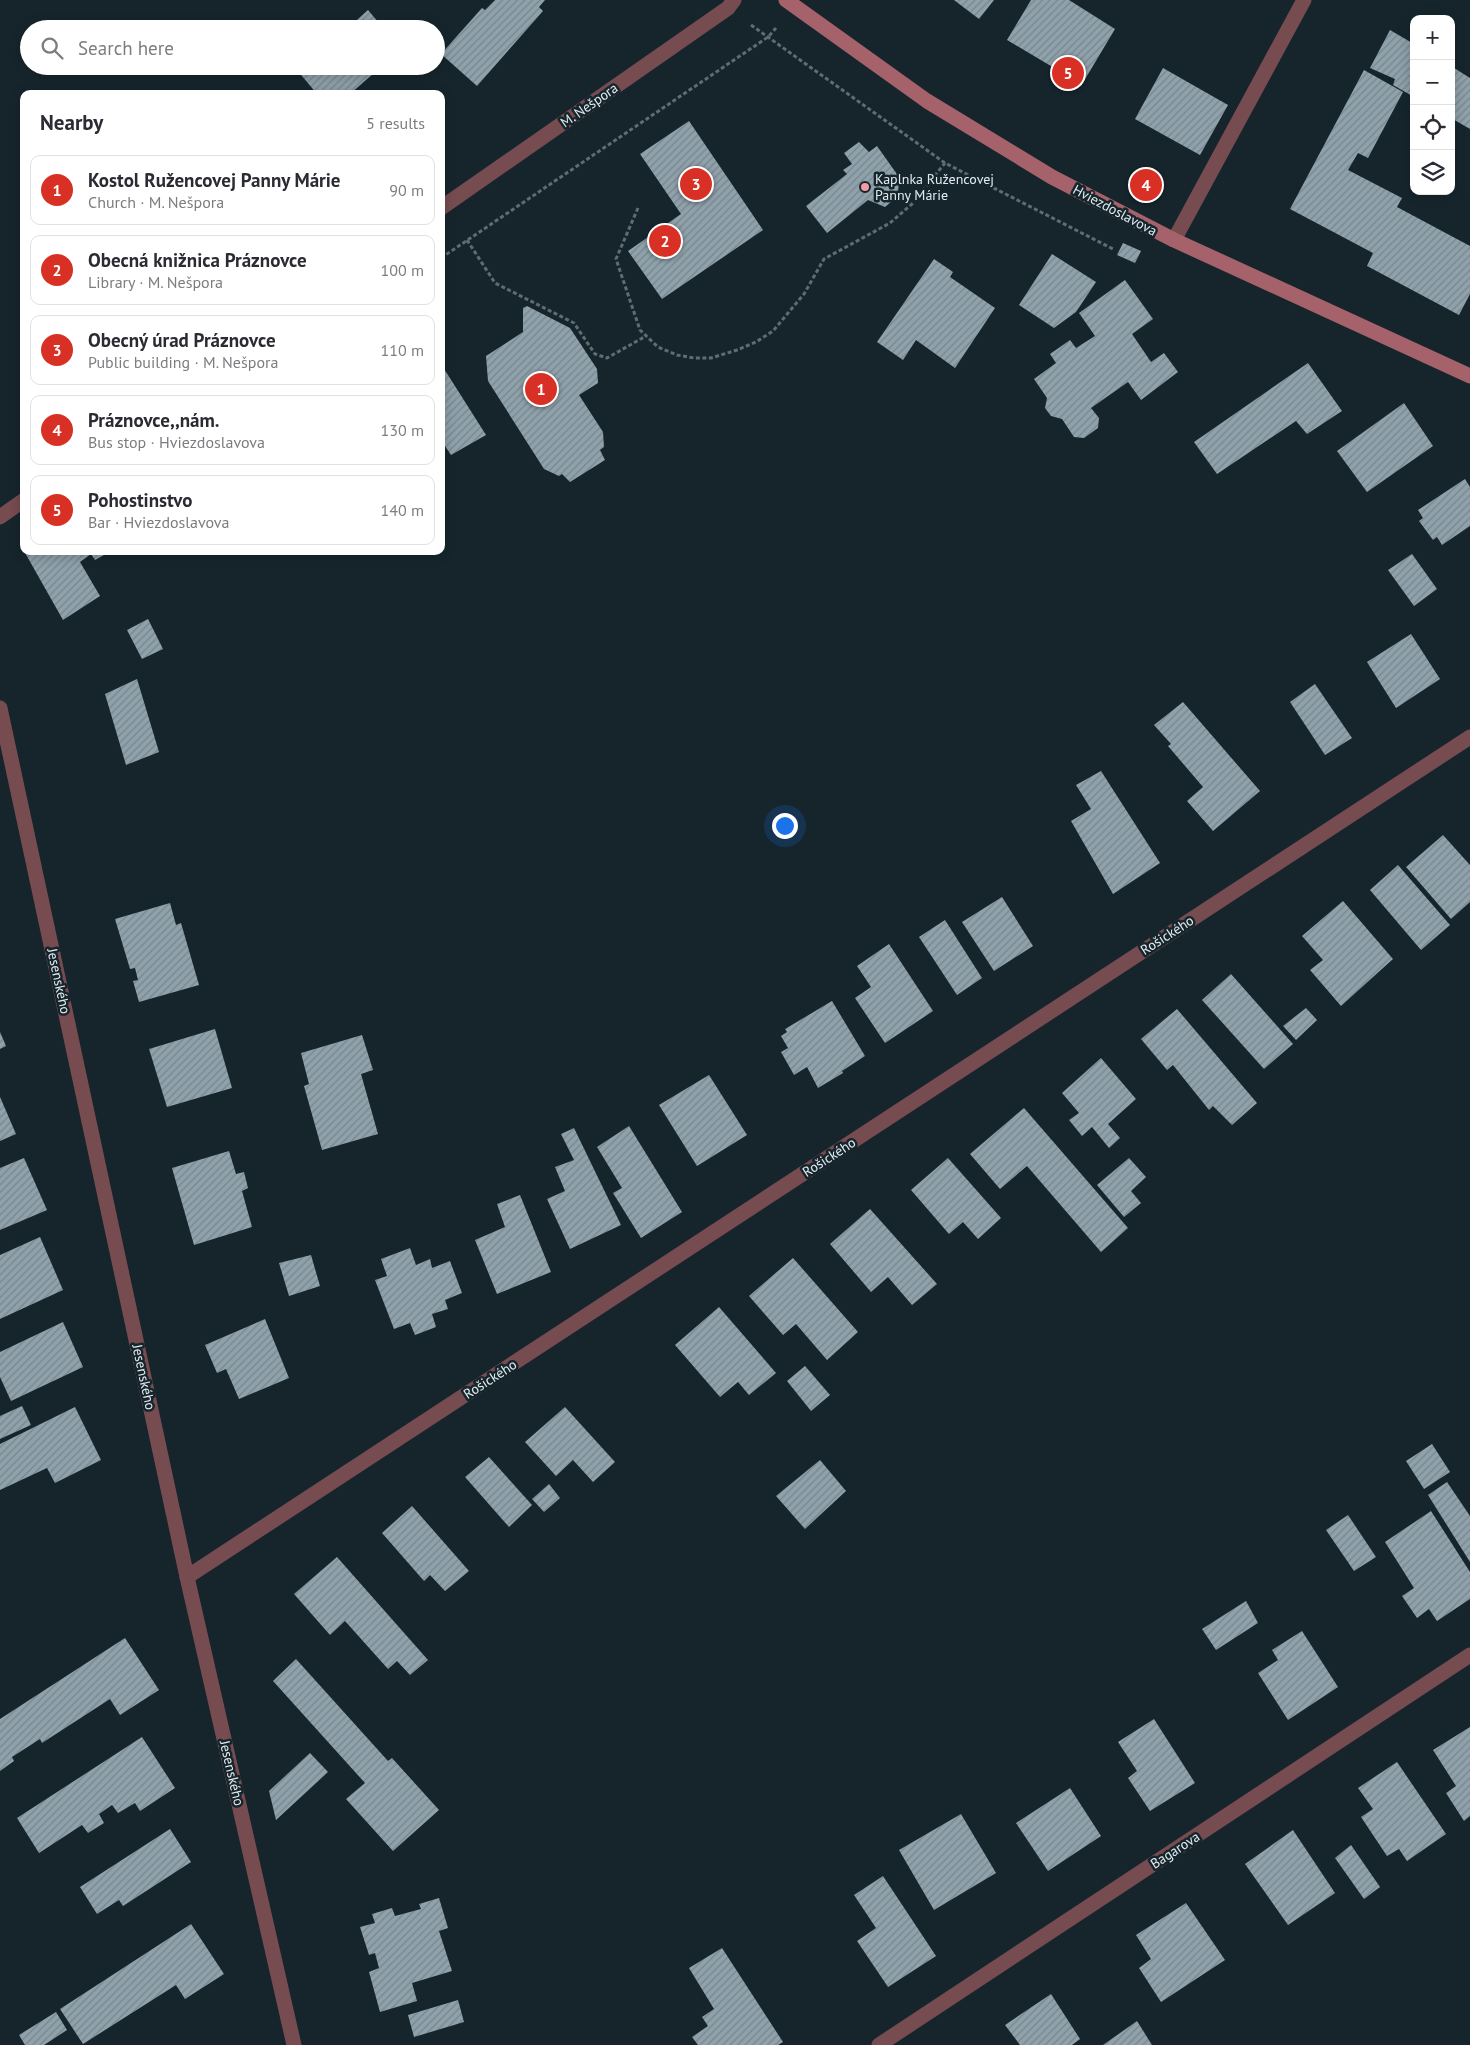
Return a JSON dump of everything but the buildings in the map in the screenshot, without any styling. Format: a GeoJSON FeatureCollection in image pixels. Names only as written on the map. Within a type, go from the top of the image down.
{"type":"FeatureCollection","features":[{"type":"Feature","properties":{"kind":"street","name":"Hviezdoslavova"},"geometry":{"type":"LineString","coordinates":[[786,0],[927,101],[975,132],[1052,177],[1174,240],[1470,376]]}},
{"type":"Feature","properties":{"kind":"street"},"geometry":{"type":"LineString","coordinates":[[1174,240],[1304,0]]}},
{"type":"Feature","properties":{"kind":"street","name":"M. Nešpora"},"geometry":{"type":"LineString","coordinates":[[445,205],[731,4]]}},
{"type":"Feature","properties":{"kind":"street"},"geometry":{"type":"LineString","coordinates":[[0,516],[20,503]]}},
{"type":"Feature","properties":{"kind":"street","name":"Jesenského"},"geometry":{"type":"LineString","coordinates":[[0,708],[187,1577],[294,2045]]}},
{"type":"Feature","properties":{"kind":"street","name":"Rošického"},"geometry":{"type":"LineString","coordinates":[[187,1577],[1470,737]]}},
{"type":"Feature","properties":{"kind":"street","name":"Bagarova"},"geometry":{"type":"LineString","coordinates":[[880,2045],[1470,1655]]}},
{"type":"Feature","properties":{"kind":"path"},"geometry":{"type":"LineString","coordinates":[[731,4],[768,38],[945,163],[1113,248]]}},
{"type":"Feature","properties":{"kind":"path"},"geometry":{"type":"LineString","coordinates":[[445,255],[768,38],[779,24]]}},
{"type":"Feature","properties":{"kind":"path"},"geometry":{"type":"LineString","coordinates":[[638,208],[616,259],[640,330],[658,347],[677,355],[711,358],[756,342],[773,330],[790,313],[804,294],[824,259],[890,223],[912,204],[945,163]]}},
{"type":"Feature","properties":{"kind":"path"},"geometry":{"type":"LineString","coordinates":[[467,240],[495,282],[574,323],[595,354],[607,358],[646,336]]}},
{"type":"Feature","properties":{"kind":"place","name":"Pohostinstvo"},"geometry":{"type":"Point","coordinates":[1068,73]}},
{"type":"Feature","properties":{"kind":"place","name":"Obecný úrad Práznovce"},"geometry":{"type":"Point","coordinates":[696,184]}},
{"type":"Feature","properties":{"kind":"place","name":"Práznovce,,nám."},"geometry":{"type":"Point","coordinates":[1146,185]}},
{"type":"Feature","properties":{"kind":"place","name":"Kaplnka Ružencovej Panny Márie"},"geometry":{"type":"Point","coordinates":[865,187]}},
{"type":"Feature","properties":{"kind":"place","name":"Obecná knižnica Práznovce"},"geometry":{"type":"Point","coordinates":[665,241]}},
{"type":"Feature","properties":{"kind":"place","name":"Kostol Ružencovej Panny Márie"},"geometry":{"type":"Point","coordinates":[541,389]}}]}
